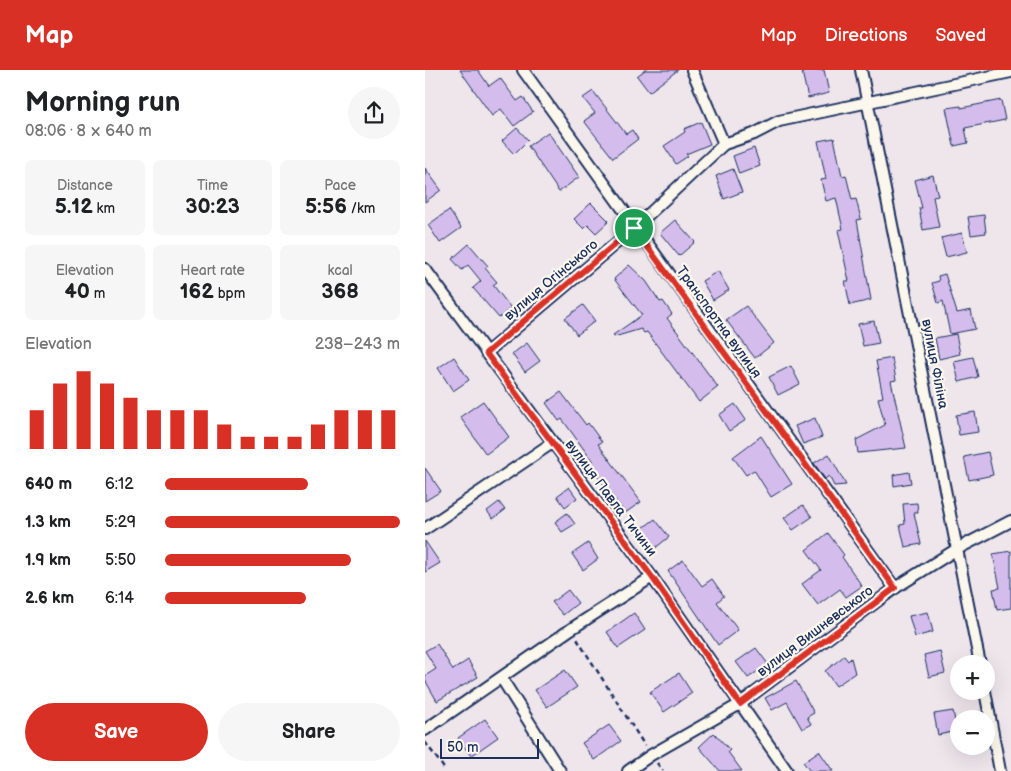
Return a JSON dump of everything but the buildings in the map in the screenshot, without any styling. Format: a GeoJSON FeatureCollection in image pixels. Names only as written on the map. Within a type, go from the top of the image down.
{"type":"FeatureCollection","features":[{"type":"Feature","properties":{"kind":"street","name":"Транспортна вулиця"},"geometry":{"type":"LineString","coordinates":[[523,70],[634,228],[895,588]]}},
{"type":"Feature","properties":{"kind":"street"},"geometry":{"type":"LineString","coordinates":[[692,70],[724,144]]}},
{"type":"Feature","properties":{"kind":"street","name":"вулиця Філіна"},"geometry":{"type":"LineString","coordinates":[[861,70],[978,655]]}},
{"type":"Feature","properties":{"kind":"street","name":"вулиця Огінського"},"geometry":{"type":"LineString","coordinates":[[486,353],[634,228],[724,144],[754,134],[779,121],[1011,72]]}},
{"type":"Feature","properties":{"kind":"street","name":"вулиця Павла Тичини"},"geometry":{"type":"LineString","coordinates":[[425,270],[652,577],[787,771]]}},
{"type":"Feature","properties":{"kind":"street"},"geometry":{"type":"LineString","coordinates":[[425,529],[552,443]]}},
{"type":"Feature","properties":{"kind":"street","name":"вулиця Вишневського"},"geometry":{"type":"LineString","coordinates":[[628,771],[651,755],[740,704],[895,588],[957,548],[1011,521]]}},
{"type":"Feature","properties":{"kind":"street"},"geometry":{"type":"LineString","coordinates":[[425,730],[502,679],[571,629],[652,577]]}},
{"type":"Feature","properties":{"kind":"street"},"geometry":{"type":"LineString","coordinates":[[502,679],[560,771]]}},
{"type":"Feature","properties":{"kind":"street"},"geometry":{"type":"LineString","coordinates":[[987,700],[1000,771]]}},
{"type":"Feature","properties":{"kind":"path"},"geometry":{"type":"LineString","coordinates":[[571,629],[663,771]]}},
{"type":"Feature","properties":{"kind":"path"},"geometry":{"type":"LineString","coordinates":[[425,742],[446,771]]}},
{"type":"Feature","properties":{"kind":"route"},"geometry":{"type":"LineString","coordinates":[[634,228],[895,588],[740,704],[652,577],[486,353],[634,228]]}}]}
